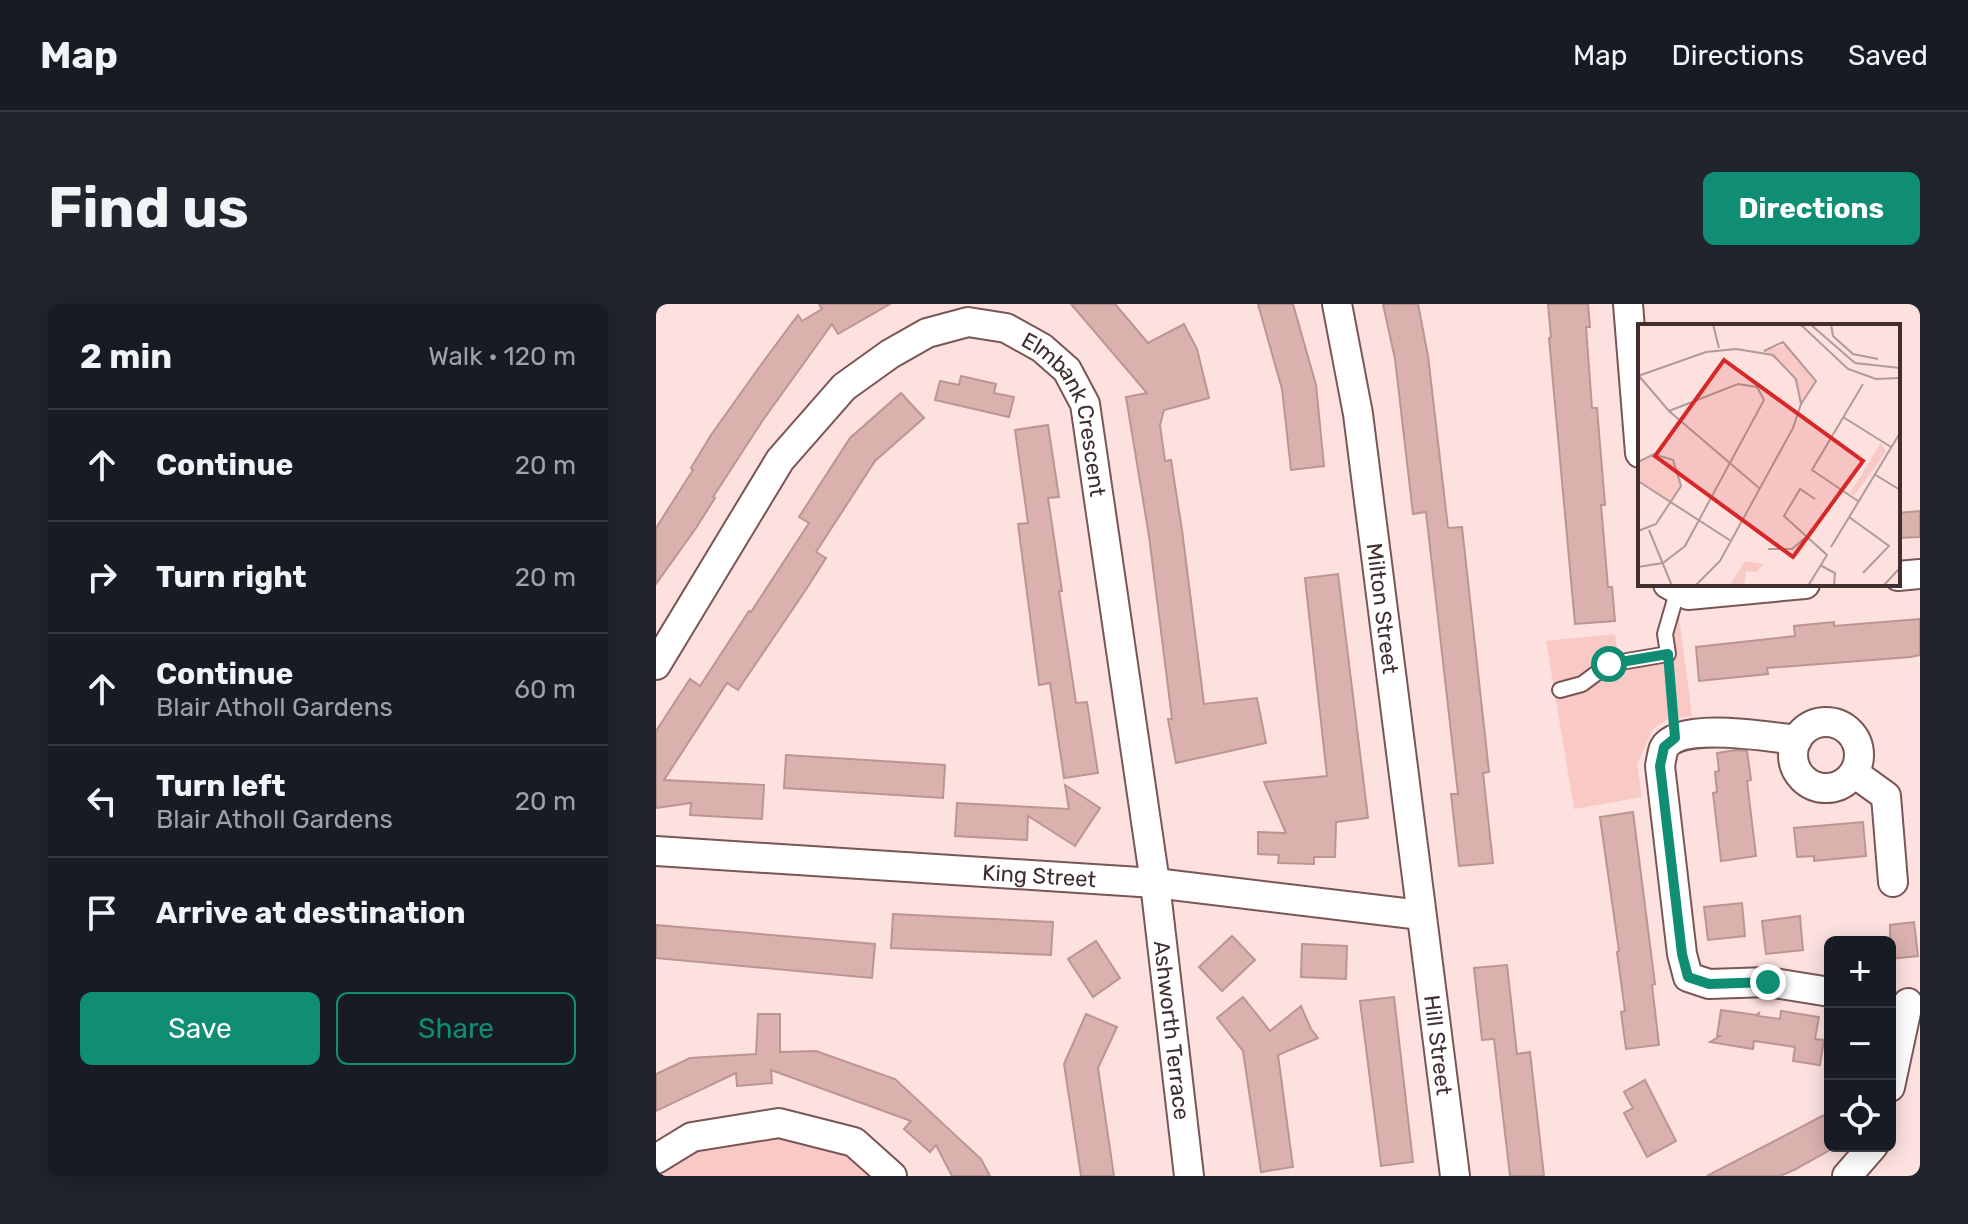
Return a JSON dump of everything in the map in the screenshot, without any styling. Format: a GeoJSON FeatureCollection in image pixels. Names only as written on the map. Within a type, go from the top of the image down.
{"type":"FeatureCollection","features":[{"type":"Feature","properties":{"kind":"street","name":"Milton Street"},"geometry":{"type":"LineString","coordinates":[[1337,304],[1358,414],[1421,915]]}},
{"type":"Feature","properties":{"kind":"street"},"geometry":{"type":"LineString","coordinates":[[1628,304],[1638,428]]}},
{"type":"Feature","properties":{"kind":"street","name":"Elmbank Crescent"},"geometry":{"type":"LineString","coordinates":[[656,665],[780,460],[844,387],[890,354],[927,333],[968,322],[1006,328],[1042,348],[1067,370],[1085,404],[1155,883]]}},
{"type":"Feature","properties":{"kind":"street"},"geometry":{"type":"LineString","coordinates":[[1900,576],[1920,574]]}},
{"type":"Feature","properties":{"kind":"street"},"geometry":{"type":"LineString","coordinates":[[1678,589],[1754,586]]}},
{"type":"Feature","properties":{"kind":"street"},"geometry":{"type":"LineString","coordinates":[[1836,724],[1846,729],[1854,737],[1858,748],[1859,759],[1854,773],[1832,788],[1812,785],[1803,779],[1793,760],[1797,740],[1813,725],[1836,724]]}},
{"type":"Feature","properties":{"kind":"street"},"geometry":{"type":"LineString","coordinates":[[1797,740],[1734,732],[1675,738],[1664,747],[1660,766],[1682,954],[1688,977],[1709,984],[1768,982],[1824,991]]}},
{"type":"Feature","properties":{"kind":"street"},"geometry":{"type":"LineString","coordinates":[[1854,773],[1886,796],[1893,882]]}},
{"type":"Feature","properties":{"kind":"street","name":"King Street"},"geometry":{"type":"LineString","coordinates":[[656,851],[1155,883],[1421,915]]}},
{"type":"Feature","properties":{"kind":"street","name":"Ashworth Terrace"},"geometry":{"type":"LineString","coordinates":[[1155,883],[1189,1176]]}},
{"type":"Feature","properties":{"kind":"street","name":"Hill Street"},"geometry":{"type":"LineString","coordinates":[[1421,915],[1455,1176]]}},
{"type":"Feature","properties":{"kind":"street"},"geometry":{"type":"LineString","coordinates":[[1891,1080],[1906,1003]]}},
{"type":"Feature","properties":{"kind":"street"},"geometry":{"type":"LineString","coordinates":[[656,1159],[692,1137],[779,1123],[854,1142],[892,1176]]}},
{"type":"Feature","properties":{"kind":"street"},"geometry":{"type":"LineString","coordinates":[[1847,1176],[1868,1152]]}},
{"type":"Feature","properties":{"kind":"lane"},"geometry":{"type":"LineString","coordinates":[[1560,690],[1582,684],[1609,664],[1668,654],[1665,634],[1678,589]]}},
{"type":"Feature","properties":{"kind":"path"},"geometry":{"type":"LineString","coordinates":[[1668,654],[1675,738]]}},
{"type":"Feature","properties":{"kind":"shaded area"},"geometry":{"type":"Polygon","coordinates":[[[1673,616],[1679,616],[1692,716],[1668,719],[1653,729],[1637,765],[1642,797],[1574,809],[1546,641],[1615,634],[1620,669],[1674,661],[1673,616]]]}},
{"type":"Feature","properties":{"kind":"shaded area"},"geometry":{"type":"Polygon","coordinates":[[[779,1123],[854,1142],[892,1176],[656,1176],[656,1159],[779,1123]]]}},
{"type":"Feature","properties":{"kind":"building"},"geometry":{"type":"Polygon","coordinates":[[[819,304],[890,304],[838,334],[832,324],[763,420],[696,528],[656,584],[656,528],[711,435],[763,362],[798,315],[802,321],[822,309],[819,304]]]}},
{"type":"Feature","properties":{"kind":"building"},"geometry":{"type":"Polygon","coordinates":[[[1071,304],[1115,304],[1148,343],[1184,324],[1197,349],[1209,398],[1164,410],[1160,425],[1165,461],[1171,460],[1204,704],[1257,698],[1266,743],[1176,763],[1168,719],[1172,719],[1149,536],[1126,397],[1147,393],[1071,304]]]}},
{"type":"Feature","properties":{"kind":"building"},"geometry":{"type":"Polygon","coordinates":[[[1258,304],[1293,304],[1316,385],[1324,466],[1291,470],[1282,389],[1258,304]]]}},
{"type":"Feature","properties":{"kind":"building"},"geometry":{"type":"Polygon","coordinates":[[[1383,304],[1418,304],[1428,356],[1448,528],[1462,527],[1489,772],[1483,773],[1493,863],[1459,866],[1451,794],[1458,794],[1426,512],[1413,514],[1395,359],[1383,304]]]}},
{"type":"Feature","properties":{"kind":"building"},"geometry":{"type":"Polygon","coordinates":[[[1548,304],[1588,304],[1590,327],[1586,327],[1592,408],[1597,408],[1605,505],[1601,505],[1608,587],[1612,587],[1615,621],[1575,624],[1548,304]]]}},
{"type":"Feature","properties":{"kind":"building"},"geometry":{"type":"Polygon","coordinates":[[[961,376],[996,384],[994,393],[1014,397],[1009,417],[935,400],[940,381],[959,385],[961,376]]]}},
{"type":"Feature","properties":{"kind":"building"},"geometry":{"type":"Polygon","coordinates":[[[901,393],[924,418],[875,461],[816,552],[826,558],[807,588],[738,690],[727,683],[664,780],[764,785],[762,819],[690,815],[691,803],[656,808],[656,731],[690,679],[700,686],[751,612],[809,523],[799,517],[850,438],[901,393]]]}},
{"type":"Feature","properties":{"kind":"building"},"geometry":{"type":"Polygon","coordinates":[[[1048,425],[1059,497],[1048,498],[1062,591],[1059,591],[1076,703],[1087,702],[1098,773],[1064,778],[1050,683],[1039,685],[1018,524],[1028,523],[1015,430],[1048,425]]]}},
{"type":"Feature","properties":{"kind":"building"},"geometry":{"type":"Polygon","coordinates":[[[1920,511],[1920,537],[1900,538],[1900,513],[1920,511]]]}},
{"type":"Feature","properties":{"kind":"building"},"geometry":{"type":"Polygon","coordinates":[[[1338,574],[1368,818],[1336,822],[1335,857],[1314,857],[1314,864],[1278,863],[1279,855],[1258,854],[1258,832],[1286,833],[1264,782],[1327,776],[1305,578],[1338,574]]]}},
{"type":"Feature","properties":{"kind":"building"},"geometry":{"type":"Polygon","coordinates":[[[1920,619],[1920,655],[1767,668],[1768,674],[1699,681],[1696,647],[1795,636],[1794,626],[1920,619]]]}},
{"type":"Feature","properties":{"kind":"building"},"geometry":{"type":"Polygon","coordinates":[[[1747,751],[1751,780],[1747,781],[1756,856],[1721,861],[1713,793],[1717,792],[1717,753],[1747,751]]]}},
{"type":"Feature","properties":{"kind":"building"},"geometry":{"type":"Polygon","coordinates":[[[786,755],[945,765],[943,798],[784,788],[786,755]]]}},
{"type":"Feature","properties":{"kind":"building"},"geometry":{"type":"Polygon","coordinates":[[[1065,785],[1100,808],[1075,846],[1028,816],[1027,840],[955,836],[957,803],[1069,809],[1065,785]]]}},
{"type":"Feature","properties":{"kind":"building"},"geometry":{"type":"Polygon","coordinates":[[[1633,812],[1655,984],[1652,985],[1659,1045],[1626,1049],[1619,951],[1600,817],[1633,812]]]}},
{"type":"Feature","properties":{"kind":"building"},"geometry":{"type":"Polygon","coordinates":[[[1863,822],[1866,856],[1814,861],[1814,856],[1797,857],[1794,828],[1863,822]]]}},
{"type":"Feature","properties":{"kind":"building"},"geometry":{"type":"Polygon","coordinates":[[[1742,903],[1745,936],[1708,940],[1704,907],[1742,903]]]}},
{"type":"Feature","properties":{"kind":"building"},"geometry":{"type":"Polygon","coordinates":[[[893,914],[1053,922],[1051,955],[891,948],[893,914]]]}},
{"type":"Feature","properties":{"kind":"building"},"geometry":{"type":"Polygon","coordinates":[[[1800,916],[1803,950],[1766,954],[1762,921],[1800,916]]]}},
{"type":"Feature","properties":{"kind":"building"},"geometry":{"type":"Polygon","coordinates":[[[1914,922],[1918,956],[1896,958],[1896,936],[1890,936],[1890,925],[1914,922]]]}},
{"type":"Feature","properties":{"kind":"building"},"geometry":{"type":"Polygon","coordinates":[[[656,925],[875,944],[872,978],[656,958],[656,925]]]}},
{"type":"Feature","properties":{"kind":"building"},"geometry":{"type":"Polygon","coordinates":[[[1232,936],[1255,960],[1222,991],[1199,967],[1232,936]]]}},
{"type":"Feature","properties":{"kind":"building"},"geometry":{"type":"Polygon","coordinates":[[[1096,941],[1120,978],[1093,997],[1068,959],[1096,941]]]}},
{"type":"Feature","properties":{"kind":"building"},"geometry":{"type":"Polygon","coordinates":[[[1302,944],[1347,946],[1346,979],[1301,977],[1302,944]]]}},
{"type":"Feature","properties":{"kind":"building"},"geometry":{"type":"Polygon","coordinates":[[[1507,965],[1517,1054],[1530,1052],[1544,1176],[1510,1176],[1494,1039],[1482,1040],[1474,968],[1507,965]]]}},
{"type":"Feature","properties":{"kind":"building"},"geometry":{"type":"Polygon","coordinates":[[[1243,997],[1270,1031],[1301,1006],[1318,1038],[1278,1055],[1293,1167],[1261,1172],[1243,1051],[1217,1018],[1243,997]]]}},
{"type":"Feature","properties":{"kind":"building"},"geometry":{"type":"Polygon","coordinates":[[[1394,997],[1413,1162],[1381,1166],[1360,1001],[1394,997]]]}},
{"type":"Feature","properties":{"kind":"building"},"geometry":{"type":"Polygon","coordinates":[[[1721,1010],[1759,1013],[1758,1016],[1780,1019],[1781,1011],[1819,1017],[1815,1039],[1824,1040],[1820,1065],[1793,1061],[1795,1047],[1754,1041],[1753,1049],[1710,1042],[1720,1036],[1717,1036],[1721,1010]]]}},
{"type":"Feature","properties":{"kind":"building"},"geometry":{"type":"Polygon","coordinates":[[[758,1014],[780,1014],[780,1052],[816,1051],[895,1079],[981,1159],[990,1176],[952,1176],[936,1145],[930,1152],[904,1129],[911,1121],[771,1070],[772,1083],[737,1086],[736,1073],[656,1111],[656,1074],[690,1058],[756,1054],[758,1014]]]}},
{"type":"Feature","properties":{"kind":"building"},"geometry":{"type":"Polygon","coordinates":[[[1086,1014],[1117,1027],[1098,1068],[1114,1176],[1081,1176],[1064,1064],[1086,1014]]]}},
{"type":"Feature","properties":{"kind":"building"},"geometry":{"type":"Polygon","coordinates":[[[1645,1080],[1676,1141],[1647,1157],[1624,1113],[1633,1108],[1624,1092],[1645,1080]]]}},
{"type":"Feature","properties":{"kind":"building"},"geometry":{"type":"Polygon","coordinates":[[[1824,1115],[1826,1152],[1794,1170],[1780,1176],[1707,1176],[1824,1115]]]}},
{"type":"Feature","properties":{"kind":"route"},"geometry":{"type":"LineString","coordinates":[[1609,664],[1668,654],[1675,738],[1664,747],[1660,766],[1682,954],[1688,977],[1709,984],[1768,982]]}}]}
